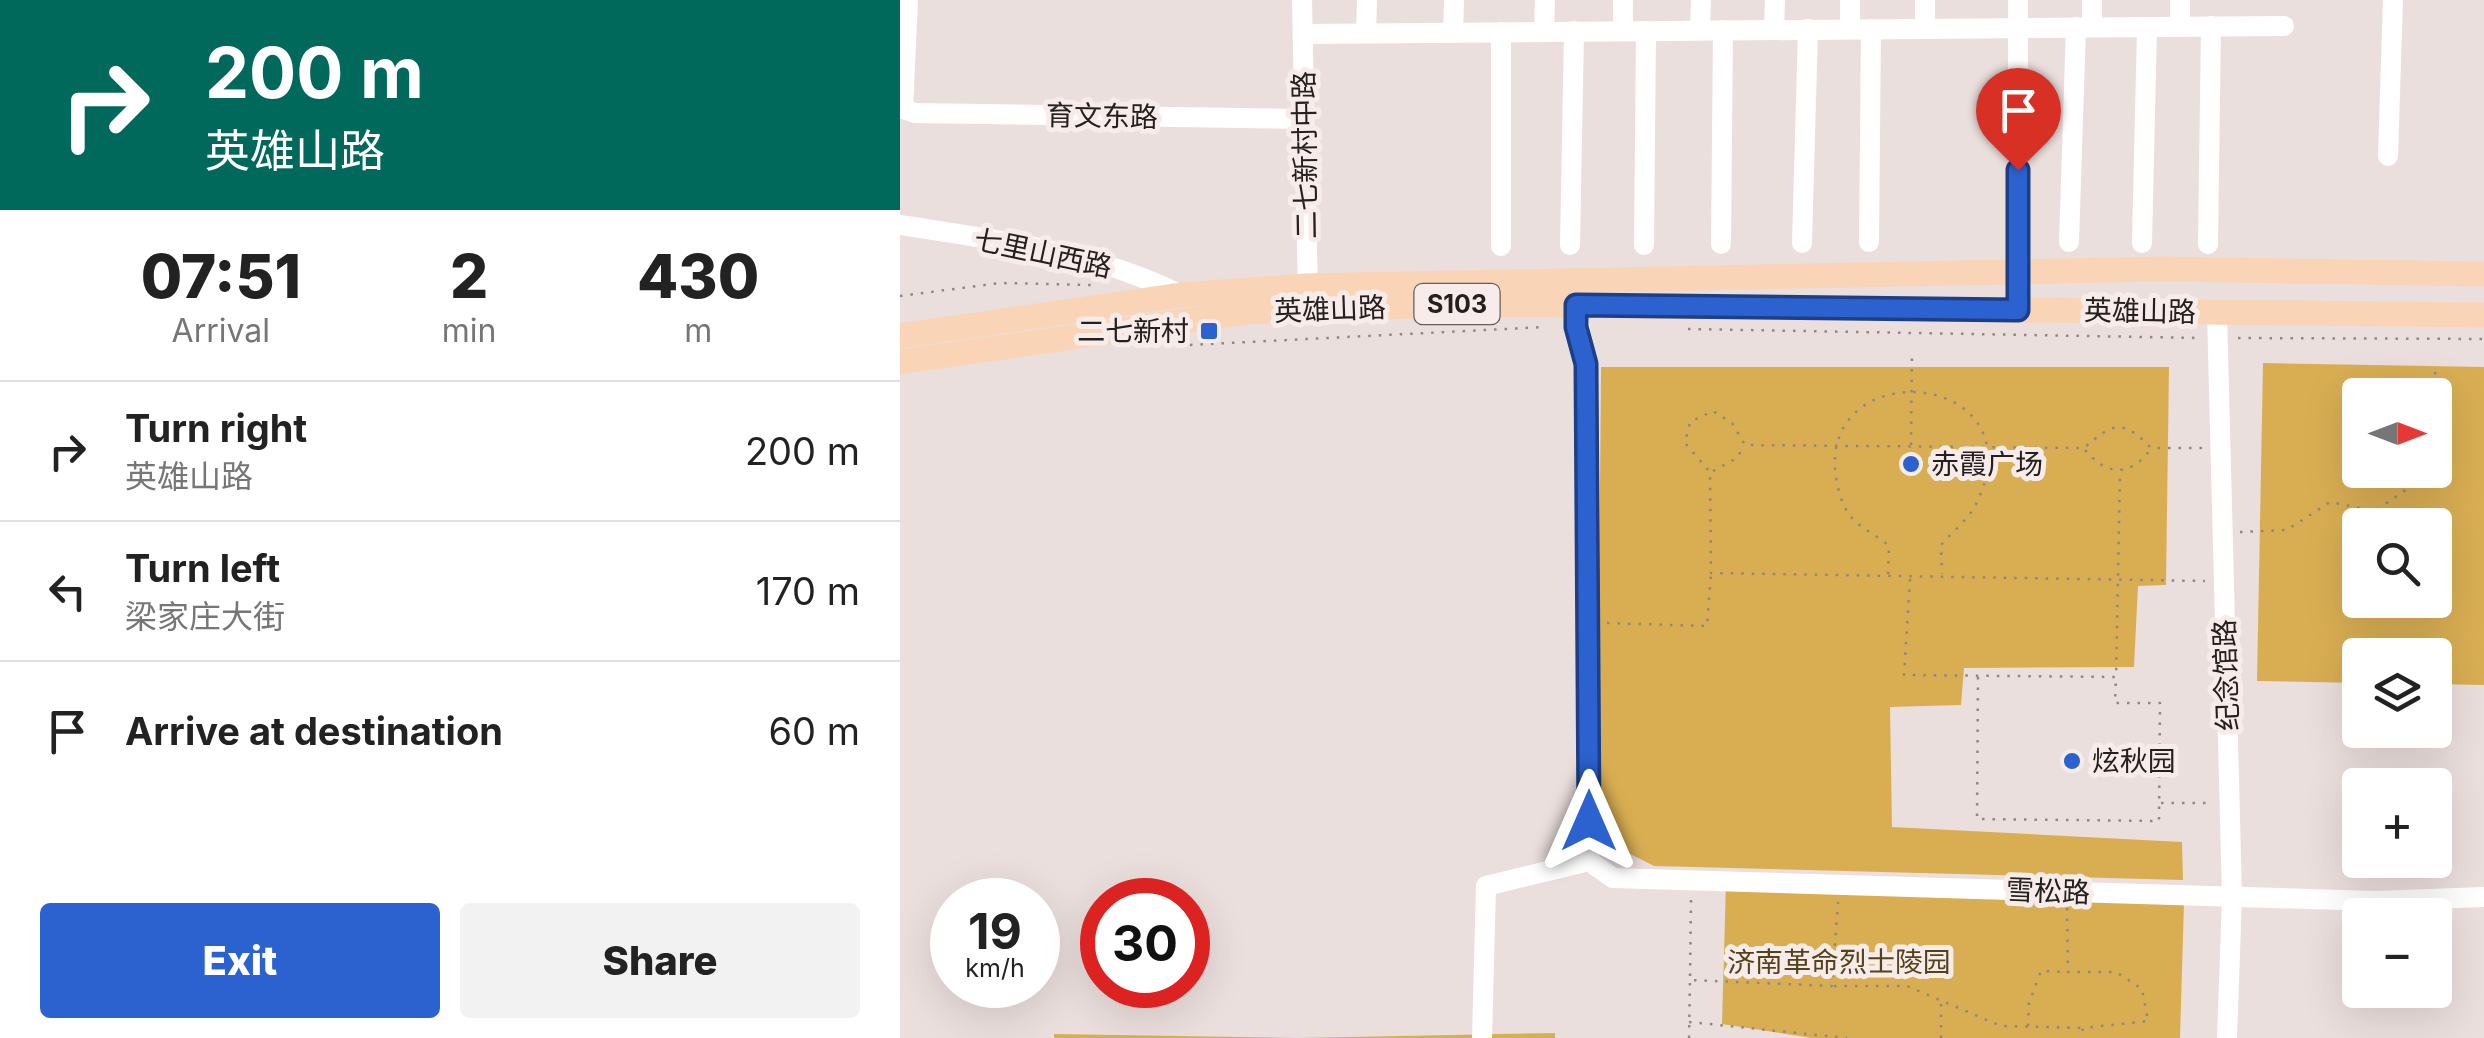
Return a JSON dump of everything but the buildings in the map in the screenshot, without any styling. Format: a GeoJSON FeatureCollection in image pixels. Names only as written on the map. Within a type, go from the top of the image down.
{"type":"FeatureCollection","features":[{"type":"Feature","properties":{"kind":"main road","name":"英雄山路"},"geometry":{"type":"LineString","coordinates":[[900,362],[1247,312],[1308,298],[2018,270],[2484,274]]}},
{"type":"Feature","properties":{"kind":"main road","name":"英雄山路"},"geometry":{"type":"LineString","coordinates":[[900,336],[1182,295],[1308,298],[1576,316],[2018,310],[2484,314]]}},
{"type":"Feature","properties":{"kind":"street"},"geometry":{"type":"LineString","coordinates":[[901,109],[908,0]]}},
{"type":"Feature","properties":{"kind":"street","name":"二七新村中路"},"geometry":{"type":"LineString","coordinates":[[1302,0],[1308,298]]}},
{"type":"Feature","properties":{"kind":"street"},"geometry":{"type":"LineString","coordinates":[[1366,33],[1367,0]]}},
{"type":"Feature","properties":{"kind":"street"},"geometry":{"type":"LineString","coordinates":[[1453,32],[1454,0]]}},
{"type":"Feature","properties":{"kind":"street"},"geometry":{"type":"LineString","coordinates":[[1544,32],[1545,0]]}},
{"type":"Feature","properties":{"kind":"street"},"geometry":{"type":"LineString","coordinates":[[1622,31],[1623,0]]}},
{"type":"Feature","properties":{"kind":"street"},"geometry":{"type":"LineString","coordinates":[[1700,0],[1700,30]]}},
{"type":"Feature","properties":{"kind":"street"},"geometry":{"type":"LineString","coordinates":[[1774,30],[1775,0]]}},
{"type":"Feature","properties":{"kind":"street"},"geometry":{"type":"LineString","coordinates":[[1850,0],[1860,29],[1869,242]]}},
{"type":"Feature","properties":{"kind":"street"},"geometry":{"type":"LineString","coordinates":[[1925,0],[1925,28]]}},
{"type":"Feature","properties":{"kind":"street"},"geometry":{"type":"LineString","coordinates":[[2018,0],[2018,310]]}},
{"type":"Feature","properties":{"kind":"street"},"geometry":{"type":"LineString","coordinates":[[2069,242],[2084,27],[2092,0]]}},
{"type":"Feature","properties":{"kind":"street"},"geometry":{"type":"LineString","coordinates":[[2180,0],[2180,27]]}},
{"type":"Feature","properties":{"kind":"street"},"geometry":{"type":"LineString","coordinates":[[2388,156],[2393,0]]}},
{"type":"Feature","properties":{"kind":"street"},"geometry":{"type":"LineString","coordinates":[[2208,244],[2211,26]]}},
{"type":"Feature","properties":{"kind":"street"},"geometry":{"type":"LineString","coordinates":[[1303,34],[2284,26]]}},
{"type":"Feature","properties":{"kind":"street"},"geometry":{"type":"LineString","coordinates":[[2142,243],[2147,27]]}},
{"type":"Feature","properties":{"kind":"street"},"geometry":{"type":"LineString","coordinates":[[1721,244],[1723,30]]}},
{"type":"Feature","properties":{"kind":"street"},"geometry":{"type":"LineString","coordinates":[[1802,243],[1808,30]]}},
{"type":"Feature","properties":{"kind":"street"},"geometry":{"type":"LineString","coordinates":[[1644,245],[1646,31]]}},
{"type":"Feature","properties":{"kind":"street"},"geometry":{"type":"LineString","coordinates":[[1501,32],[1501,246]]}},
{"type":"Feature","properties":{"kind":"street"},"geometry":{"type":"LineString","coordinates":[[1570,245],[1574,32]]}},
{"type":"Feature","properties":{"kind":"street","name":"育文东路"},"geometry":{"type":"LineString","coordinates":[[901,109],[1304,119]]}},
{"type":"Feature","properties":{"kind":"street","name":"七里山西路"},"geometry":{"type":"LineString","coordinates":[[900,225],[1069,253],[1149,278],[1182,295]]}},
{"type":"Feature","properties":{"kind":"street","name":"纪念馆路"},"geometry":{"type":"LineString","coordinates":[[2217,312],[2232,897],[2227,1038]]}},
{"type":"Feature","properties":{"kind":"street"},"geometry":{"type":"LineString","coordinates":[[1482,1038],[1486,886],[1589,861],[1586,364],[1576,316]]}},
{"type":"Feature","properties":{"kind":"street","name":"雪松路"},"geometry":{"type":"LineString","coordinates":[[1589,861],[1613,878],[1692,877],[2375,901],[2484,897]]}},
{"type":"Feature","properties":{"kind":"path"},"geometry":{"type":"LineString","coordinates":[[1158,347],[1454,329],[1576,316]]}},
{"type":"Feature","properties":{"kind":"path"},"geometry":{"type":"LineString","coordinates":[[1674,329],[2484,339]]}},
{"type":"Feature","properties":{"kind":"path"},"geometry":{"type":"LineString","coordinates":[[1910,447],[1912,350]]}},
{"type":"Feature","properties":{"kind":"path"},"geometry":{"type":"LineString","coordinates":[[2434,378],[2438,364]]}},
{"type":"Feature","properties":{"kind":"path"},"geometry":{"type":"LineString","coordinates":[[1888,576],[1888,546],[1851,517],[1836,485],[1834,446],[1862,406],[1911,388],[1937,393],[1970,411],[1986,448],[1986,478],[1974,509],[1941,545],[1942,576]]}},
{"type":"Feature","properties":{"kind":"path"},"geometry":{"type":"LineString","coordinates":[[1588,622],[1707,626],[1710,472],[1685,443],[1690,422],[1714,411],[1732,423],[1745,445]]}},
{"type":"Feature","properties":{"kind":"path"},"geometry":{"type":"LineString","coordinates":[[1710,472],[1724,468],[1745,445],[2084,448],[2108,428],[2122,426],[2135,432],[2150,448],[2218,448]]}},
{"type":"Feature","properties":{"kind":"path"},"geometry":{"type":"LineString","coordinates":[[2084,448],[2100,468],[2120,472],[2141,462],[2150,448]]}},
{"type":"Feature","properties":{"kind":"path"},"geometry":{"type":"LineString","coordinates":[[1978,676],[1978,819],[2159,821],[2160,704],[2115,703],[2120,472]]}},
{"type":"Feature","properties":{"kind":"path"},"geometry":{"type":"LineString","coordinates":[[2222,533],[2287,530],[2330,502],[2375,511],[2407,488]]}},
{"type":"Feature","properties":{"kind":"path"},"geometry":{"type":"LineString","coordinates":[[1711,572],[2223,581]]}},
{"type":"Feature","properties":{"kind":"path"},"geometry":{"type":"LineString","coordinates":[[1910,576],[1904,676],[2116,677]]}},
{"type":"Feature","properties":{"kind":"path"},"geometry":{"type":"LineString","coordinates":[[2160,803],[2230,803]]}},
{"type":"Feature","properties":{"kind":"path"},"geometry":{"type":"LineString","coordinates":[[1688,1038],[1692,877]]}},
{"type":"Feature","properties":{"kind":"path"},"geometry":{"type":"LineString","coordinates":[[1832,986],[1840,885]]}},
{"type":"Feature","properties":{"kind":"path"},"geometry":{"type":"LineString","coordinates":[[2067,892],[2068,972]]}},
{"type":"Feature","properties":{"kind":"path"},"geometry":{"type":"LineString","coordinates":[[1690,980],[1907,986],[2001,1026],[2083,1028],[2148,1021],[2142,989],[2116,972],[2042,971],[2029,1003],[2028,1026]]}},
{"type":"Feature","properties":{"kind":"path"},"geometry":{"type":"LineString","coordinates":[[1941,1000],[1941,1038]]}},
{"type":"Feature","properties":{"kind":"path"},"geometry":{"type":"LineString","coordinates":[[1689,1022],[1847,1038]]}},
{"type":"Feature","properties":{"kind":"path"},"geometry":{"type":"LineString","coordinates":[[2081,1038],[2083,1028]]}},
{"type":"Feature","properties":{"kind":"green space"},"geometry":{"type":"Polygon","coordinates":[[[2263,363],[2484,367],[2484,685],[2452,684],[2452,638],[2342,638],[2342,683],[2257,681],[2263,363]]]}},
{"type":"Feature","properties":{"kind":"green space"},"geometry":{"type":"Polygon","coordinates":[[[1601,367],[2169,367],[2166,585],[2138,586],[2134,667],[1964,668],[1961,705],[1890,707],[1892,827],[2182,842],[2183,880],[1654,866],[1597,837],[1601,367]]]}},
{"type":"Feature","properties":{"kind":"green space","name":"济南革命烈士陵园"},"geometry":{"type":"Polygon","coordinates":[[[1726,882],[2184,903],[2180,1038],[1812,1038],[1722,1024],[1726,882]]]}},
{"type":"Feature","properties":{"kind":"green space"},"geometry":{"type":"Polygon","coordinates":[[[1555,1033],[1555,1038],[1298,1038],[1555,1033]]]}},
{"type":"Feature","properties":{"kind":"green space"},"geometry":{"type":"Polygon","coordinates":[[[1054,1034],[1298,1038],[1054,1038],[1054,1034]]]}},
{"type":"Feature","properties":{"kind":"place","name":"二七新村"},"geometry":{"type":"Point","coordinates":[1209,331]}},
{"type":"Feature","properties":{"kind":"place","name":"赤霞广场"},"geometry":{"type":"Point","coordinates":[1911,464]}},
{"type":"Feature","properties":{"kind":"place","name":"炫秋园"},"geometry":{"type":"Point","coordinates":[2072,761]}},
{"type":"Feature","properties":{"kind":"route"},"geometry":{"type":"LineString","coordinates":[[1589,821],[1586,364],[1576,327],[1576,305],[2018,310],[2018,170]]}}]}
